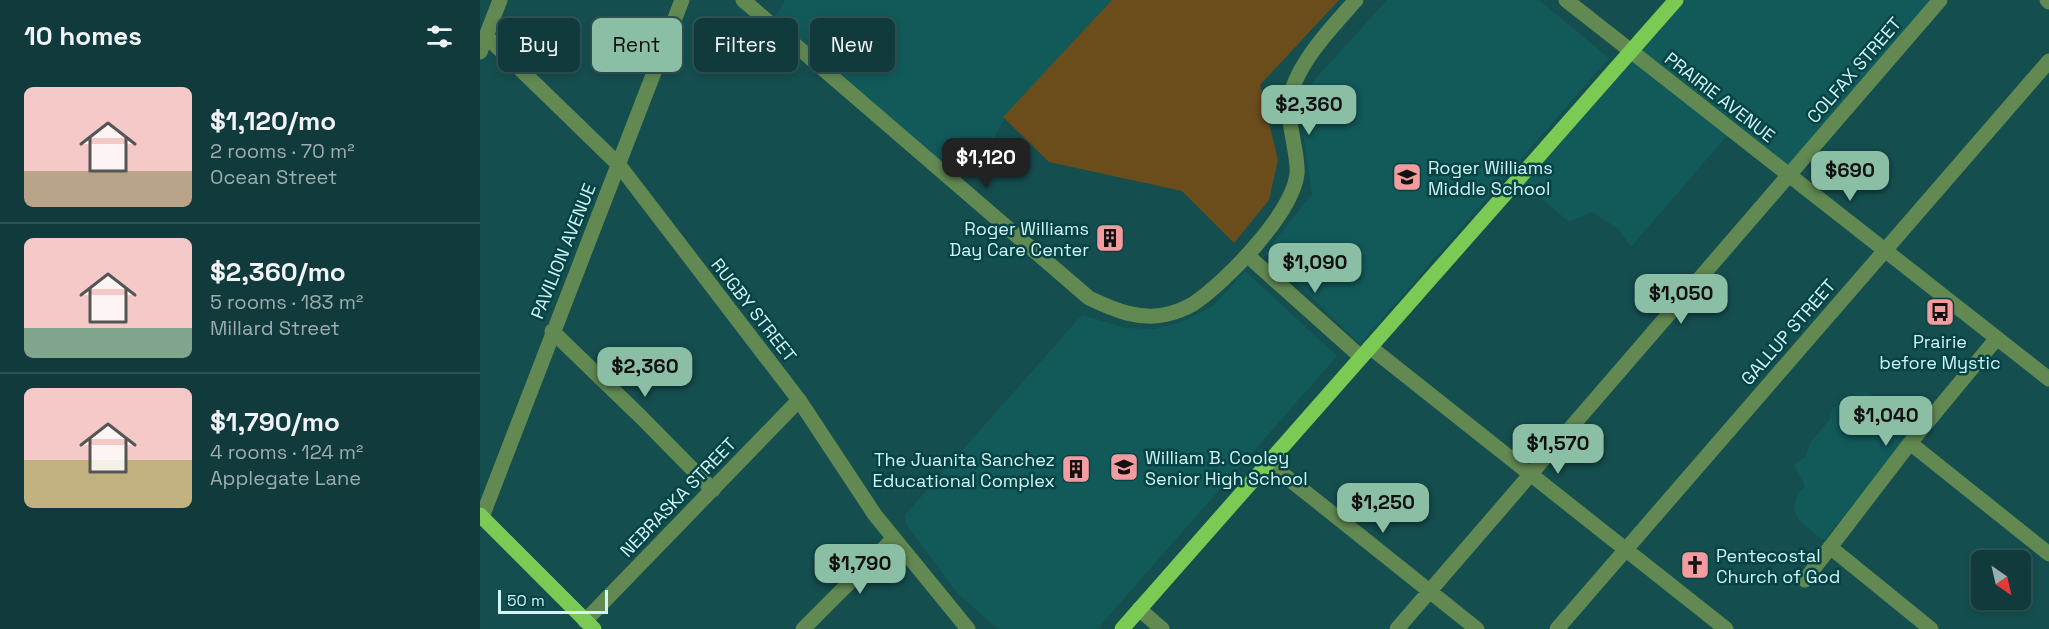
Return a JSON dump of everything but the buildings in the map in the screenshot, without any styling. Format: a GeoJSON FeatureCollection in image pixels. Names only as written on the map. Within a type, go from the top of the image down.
{"type":"FeatureCollection","features":[{"type":"Feature","properties":{"kind":"main road"},"geometry":{"type":"LineString","coordinates":[[1122,629],[1676,0]]}},
{"type":"Feature","properties":{"kind":"main road"},"geometry":{"type":"LineString","coordinates":[[481,516],[589,625]]}},
{"type":"Feature","properties":{"kind":"street"},"geometry":{"type":"LineString","coordinates":[[480,52],[500,0]]}},
{"type":"Feature","properties":{"kind":"street","name":"PAVILION AVENUE"},"geometry":{"type":"LineString","coordinates":[[481,516],[682,0]]}},
{"type":"Feature","properties":{"kind":"street"},"geometry":{"type":"LineString","coordinates":[[743,0],[1089,298],[1117,312],[1143,316],[1167,314],[1191,306],[1206,294],[1247,255],[1291,196],[1297,173],[1289,99],[1301,69],[1356,0]]}},
{"type":"Feature","properties":{"kind":"street","name":"PRAIRIE AVENUE"},"geometry":{"type":"LineString","coordinates":[[1566,0],[2049,379]]}},
{"type":"Feature","properties":{"kind":"street","name":"COLFAX STREET"},"geometry":{"type":"LineString","coordinates":[[1397,629],[1940,0]]}},
{"type":"Feature","properties":{"kind":"street","name":"RUGBY STREET"},"geometry":{"type":"LineString","coordinates":[[486,36],[619,165],[799,400],[875,515],[964,628]]}},
{"type":"Feature","properties":{"kind":"street","name":"GALLUP STREET"},"geometry":{"type":"LineString","coordinates":[[1557,629],[2049,61]]}},
{"type":"Feature","properties":{"kind":"street"},"geometry":{"type":"LineString","coordinates":[[1247,255],[1366,352],[1530,474],[1726,629]]}},
{"type":"Feature","properties":{"kind":"street"},"geometry":{"type":"LineString","coordinates":[[552,332],[713,490]]}},
{"type":"Feature","properties":{"kind":"street"},"geometry":{"type":"LineString","coordinates":[[1805,580],[1910,443],[1996,338]]}},
{"type":"Feature","properties":{"kind":"street","name":"NEBRASKA STREET"},"geometry":{"type":"LineString","coordinates":[[589,625],[799,400]]}},
{"type":"Feature","properties":{"kind":"street"},"geometry":{"type":"LineString","coordinates":[[1910,443],[2049,554]]}},
{"type":"Feature","properties":{"kind":"street"},"geometry":{"type":"LineString","coordinates":[[1269,463],[1477,629]]}},
{"type":"Feature","properties":{"kind":"street"},"geometry":{"type":"LineString","coordinates":[[804,629],[894,538]]}},
{"type":"Feature","properties":{"kind":"street"},"geometry":{"type":"LineString","coordinates":[[1830,547],[1931,629]]}},
{"type":"Feature","properties":{"kind":"street"},"geometry":{"type":"LineString","coordinates":[[1139,609],[1162,629]]}},
{"type":"Feature","properties":{"kind":"shaded area"},"geometry":{"type":"Polygon","coordinates":[[[785,0],[1116,0],[1009,114],[992,142],[971,161],[957,182],[830,72],[895,72],[895,18],[810,18],[810,55],[798,44],[798,18],[774,18],[785,0]]]}},
{"type":"Feature","properties":{"kind":"shaded area"},"geometry":{"type":"Polygon","coordinates":[[[1112,0],[1339,0],[1260,85],[1278,160],[1269,200],[1234,243],[1182,191],[1049,162],[1003,117],[1112,0]]]}},
{"type":"Feature","properties":{"kind":"shaded area","name":"Roger Williams Middle School"},"geometry":{"type":"Polygon","coordinates":[[[1387,0],[1539,0],[1609,58],[1360,344],[1265,253],[1312,194],[1300,114],[1310,85],[1387,0]]]}},
{"type":"Feature","properties":{"kind":"shaded area"},"geometry":{"type":"Polygon","coordinates":[[[1671,0],[1939,0],[1791,172],[1732,130],[1631,247],[1618,229],[1592,212],[1569,222],[1518,178],[1671,0]]]}},
{"type":"Feature","properties":{"kind":"shaded area"},"geometry":{"type":"Polygon","coordinates":[[[1245,271],[1337,356],[1097,629],[998,629],[957,593],[906,524],[905,515],[1082,315],[1126,328],[1155,329],[1179,323],[1213,306],[1245,271]]]}},
{"type":"Feature","properties":{"kind":"shaded area"},"geometry":{"type":"Polygon","coordinates":[[[1857,392],[1870,393],[1875,398],[1892,404],[1915,428],[1825,539],[1821,539],[1798,519],[1794,508],[1798,493],[1805,486],[1794,465],[1806,456],[1810,443],[1830,419],[1832,409],[1857,392]]]}},
{"type":"Feature","properties":{"kind":"place","name":"Roger Williams Middle School"},"geometry":{"type":"Point","coordinates":[1407,177]}},
{"type":"Feature","properties":{"kind":"place","name":"Roger Williams Day Care Center"},"geometry":{"type":"Point","coordinates":[1110,238]}},
{"type":"Feature","properties":{"kind":"place","name":"Prairie before Mystic"},"geometry":{"type":"Point","coordinates":[1940,312]}},
{"type":"Feature","properties":{"kind":"place","name":"William B. Cooley Senior High School"},"geometry":{"type":"Point","coordinates":[1124,467]}},
{"type":"Feature","properties":{"kind":"place","name":"The Juanita Sanchez Educational Complex"},"geometry":{"type":"Point","coordinates":[1076,469]}},
{"type":"Feature","properties":{"kind":"place","name":"Pentecostal Church of God"},"geometry":{"type":"Point","coordinates":[1695,565]}}]}
